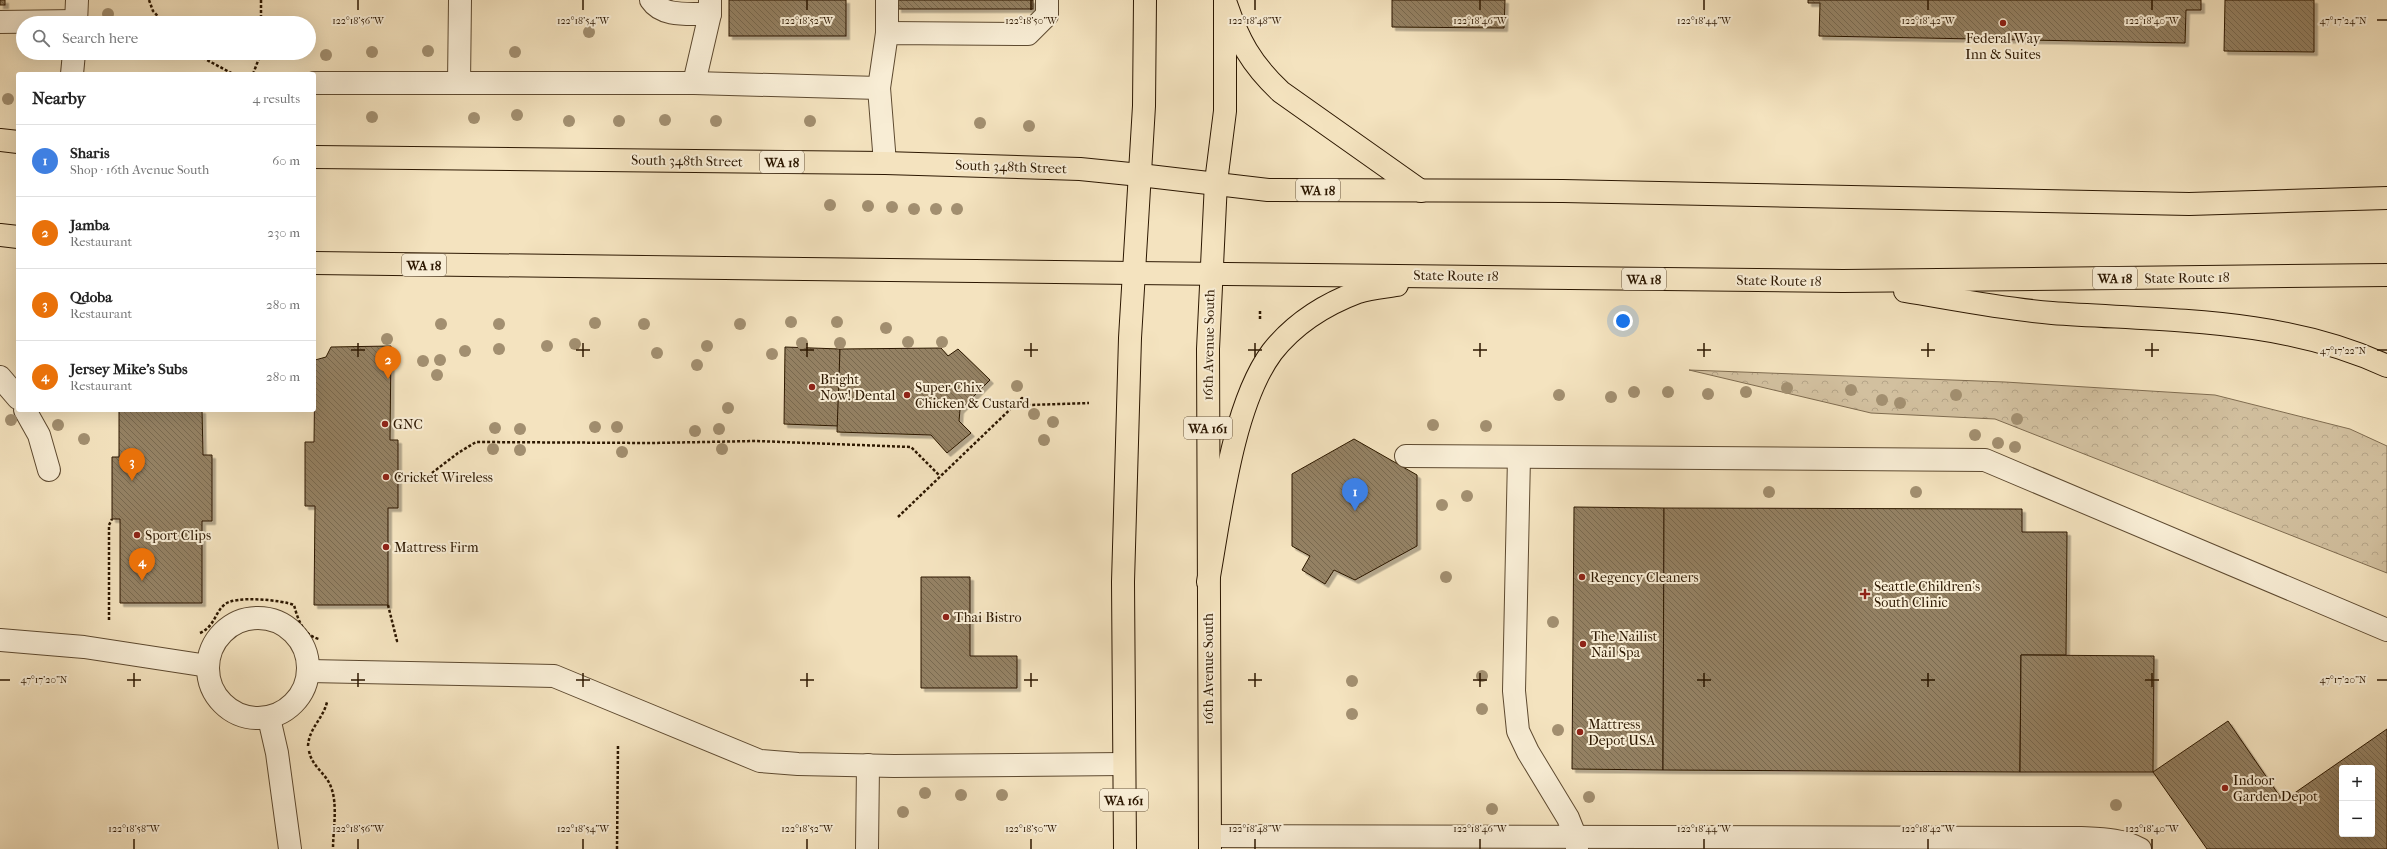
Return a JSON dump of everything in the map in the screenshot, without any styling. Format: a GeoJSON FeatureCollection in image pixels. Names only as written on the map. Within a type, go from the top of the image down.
{"type":"FeatureCollection","features":[{"type":"Feature","properties":{"kind":"main road"},"geometry":{"type":"LineString","coordinates":[[1140,175],[1144,106],[1145,0]]}},
{"type":"Feature","properties":{"kind":"main road"},"geometry":{"type":"LineString","coordinates":[[1225,1],[1236,34],[1262,74],[1281,92],[1421,191]]}},
{"type":"Feature","properties":{"kind":"main road","name":"16th Avenue South"},"geometry":{"type":"LineString","coordinates":[[1210,842],[1208,348],[1210,273],[1216,182],[1225,111],[1225,1]]}},
{"type":"Feature","properties":{"kind":"main road"},"geometry":{"type":"LineString","coordinates":[[0,140],[16,142]]}},
{"type":"Feature","properties":{"kind":"main road","name":"South 348th Street"},"geometry":{"type":"LineString","coordinates":[[316,157],[885,163],[1080,169],[1216,182]]}},
{"type":"Feature","properties":{"kind":"main road","name":"WA 161"},"geometry":{"type":"LineString","coordinates":[[1125,842],[1123,582],[1130,338],[1140,175]]}},
{"type":"Feature","properties":{"kind":"main road","name":"WA 18"},"geometry":{"type":"LineString","coordinates":[[1216,182],[1268,190],[1563,191],[2189,204],[2387,198]]}},
{"type":"Feature","properties":{"kind":"main road"},"geometry":{"type":"LineString","coordinates":[[0,235],[16,237]]}},
{"type":"Feature","properties":{"kind":"main road","name":"WA 18"},"geometry":{"type":"LineString","coordinates":[[316,263],[1134,273]]}},
{"type":"Feature","properties":{"kind":"main road","name":"State Route 18"},"geometry":{"type":"LineString","coordinates":[[1134,273],[1843,282],[2387,276]]}},
{"type":"Feature","properties":{"kind":"main road"},"geometry":{"type":"LineString","coordinates":[[1208,582],[1237,435],[1255,383],[1272,352],[1294,330],[1324,308],[1360,292],[1445,276]]}},
{"type":"Feature","properties":{"kind":"main road"},"geometry":{"type":"LineString","coordinates":[[1843,282],[2050,313],[2220,322],[2277,331],[2329,344],[2387,366]]}},
{"type":"Feature","properties":{"kind":"lane"},"geometry":{"type":"LineString","coordinates":[[459,83],[460,0]]}},
{"type":"Feature","properties":{"kind":"lane"},"geometry":{"type":"LineString","coordinates":[[651,0],[657,7],[667,12],[710,7],[694,83]]}},
{"type":"Feature","properties":{"kind":"lane"},"geometry":{"type":"LineString","coordinates":[[885,163],[879,88],[887,33],[887,0]]}},
{"type":"Feature","properties":{"kind":"lane"},"geometry":{"type":"LineString","coordinates":[[887,33],[1028,34],[1047,14],[1047,0]]}},
{"type":"Feature","properties":{"kind":"lane"},"geometry":{"type":"LineString","coordinates":[[66,16],[77,15]]}},
{"type":"Feature","properties":{"kind":"lane"},"geometry":{"type":"LineString","coordinates":[[0,22],[16,21]]}},
{"type":"Feature","properties":{"kind":"lane"},"geometry":{"type":"LineString","coordinates":[[72,72],[73,60]]}},
{"type":"Feature","properties":{"kind":"lane"},"geometry":{"type":"LineString","coordinates":[[316,83],[694,83],[879,88]]}},
{"type":"Feature","properties":{"kind":"lane"},"geometry":{"type":"LineString","coordinates":[[0,377],[16,396]]}},
{"type":"Feature","properties":{"kind":"lane"},"geometry":{"type":"LineString","coordinates":[[26,412],[39,435],[49,470]]}},
{"type":"Feature","properties":{"kind":"lane"},"geometry":{"type":"LineString","coordinates":[[1406,456],[1985,460],[2387,630]]}},
{"type":"Feature","properties":{"kind":"lane"},"geometry":{"type":"LineString","coordinates":[[1519,456],[1514,691],[1518,731],[1528,752],[1568,818],[1576,844]]}},
{"type":"Feature","properties":{"kind":"lane"},"geometry":{"type":"LineString","coordinates":[[260,618],[277,621],[290,629],[301,641],[307,655],[318,672],[305,687],[296,701],[284,712],[269,718],[253,718],[239,715],[226,707],[216,695],[209,681],[208,666],[211,650],[218,637],[230,626],[244,620],[260,618]]}},
{"type":"Feature","properties":{"kind":"lane"},"geometry":{"type":"LineString","coordinates":[[0,640],[84,647],[208,666]]}},
{"type":"Feature","properties":{"kind":"lane"},"geometry":{"type":"LineString","coordinates":[[318,672],[554,676],[760,761],[798,764],[868,765],[1124,764]]}},
{"type":"Feature","properties":{"kind":"lane"},"geometry":{"type":"LineString","coordinates":[[269,718],[277,753],[290,849]]}},
{"type":"Feature","properties":{"kind":"lane"},"geometry":{"type":"LineString","coordinates":[[867,849],[868,765]]}},
{"type":"Feature","properties":{"kind":"lane"},"geometry":{"type":"LineString","coordinates":[[1210,842],[1576,844],[2081,838],[2111,839],[2131,844],[2140,849]]}},
{"type":"Feature","properties":{"kind":"path"},"geometry":{"type":"LineString","coordinates":[[149,0],[153,11],[158,16]]}},
{"type":"Feature","properties":{"kind":"path"},"geometry":{"type":"LineString","coordinates":[[261,0],[261,16]]}},
{"type":"Feature","properties":{"kind":"path"},"geometry":{"type":"LineString","coordinates":[[207,60],[228,72]]}},
{"type":"Feature","properties":{"kind":"path"},"geometry":{"type":"LineString","coordinates":[[254,72],[258,60]]}},
{"type":"Feature","properties":{"kind":"path"},"geometry":{"type":"LineString","coordinates":[[898,517],[1022,398],[1030,405],[1089,403]]}},
{"type":"Feature","properties":{"kind":"path"},"geometry":{"type":"LineString","coordinates":[[398,476],[428,476],[458,453],[476,442],[652,444],[756,441],[911,447],[940,476]]}},
{"type":"Feature","properties":{"kind":"path"},"geometry":{"type":"LineString","coordinates":[[112,519],[109,525],[109,621],[117,622]]}},
{"type":"Feature","properties":{"kind":"path"},"geometry":{"type":"LineString","coordinates":[[196,632],[201,633],[214,623],[223,605],[231,600],[285,601],[294,605],[298,621],[307,633],[316,639],[327,640],[318,672],[327,703],[324,713],[311,729],[308,745],[312,762],[331,787],[334,801],[333,849]]}},
{"type":"Feature","properties":{"kind":"path"},"geometry":{"type":"LineString","coordinates":[[388,605],[397,641],[390,641]]}},
{"type":"Feature","properties":{"kind":"path"},"geometry":{"type":"LineString","coordinates":[[617,849],[618,744]]}},
{"type":"Feature","properties":{"kind":"green space"},"geometry":{"type":"Polygon","coordinates":[[[1689,370],[2005,382],[2215,395],[2350,429],[2387,446],[2387,573],[1995,419],[1871,413],[1689,370]]]}},
{"type":"Feature","properties":{"kind":"building"},"geometry":{"type":"Polygon","coordinates":[[[0,0],[5,0],[5,5],[0,5],[0,0]]]}},
{"type":"Feature","properties":{"kind":"building"},"geometry":{"type":"Polygon","coordinates":[[[729,0],[846,0],[846,36],[729,36],[729,0]]]}},
{"type":"Feature","properties":{"kind":"building"},"geometry":{"type":"Polygon","coordinates":[[[898,0],[1033,0],[1033,9],[898,9],[898,0]]]}},
{"type":"Feature","properties":{"kind":"building"},"geometry":{"type":"Polygon","coordinates":[[[1392,0],[1505,0],[1504,28],[1392,27],[1392,0]]]}},
{"type":"Feature","properties":{"kind":"building","name":"Federal Way Inn & Suites"},"geometry":{"type":"Polygon","coordinates":[[[1808,0],[2201,0],[2201,10],[2186,10],[2185,43],[1819,36],[1820,3],[1808,3],[1808,0]]]}},
{"type":"Feature","properties":{"kind":"building"},"geometry":{"type":"Polygon","coordinates":[[[2225,0],[2314,0],[2314,52],[2224,51],[2225,0]]]}},
{"type":"Feature","properties":{"kind":"building"},"geometry":{"type":"Polygon","coordinates":[[[391,346],[390,440],[398,440],[398,508],[388,508],[388,605],[314,605],[315,506],[305,506],[305,442],[314,442],[314,412],[316,412],[316,360],[326,357],[331,347],[391,346]]]}},
{"type":"Feature","properties":{"kind":"building","name":"Bright Now! Dental"},"geometry":{"type":"Polygon","coordinates":[[[785,347],[840,349],[839,426],[784,424],[785,347]]]}},
{"type":"Feature","properties":{"kind":"building","name":"Super Chix Chicken & Custard"},"geometry":{"type":"Polygon","coordinates":[[[941,348],[948,356],[958,349],[990,380],[960,410],[959,421],[971,433],[947,453],[931,435],[837,432],[840,349],[941,348]]]}},
{"type":"Feature","properties":{"kind":"building"},"geometry":{"type":"Polygon","coordinates":[[[119,412],[202,412],[203,455],[212,455],[212,521],[202,521],[202,603],[120,603],[120,519],[112,519],[112,457],[119,457],[119,412]]]}},
{"type":"Feature","properties":{"kind":"building"},"geometry":{"type":"Polygon","coordinates":[[[1354,439],[1417,475],[1417,546],[1355,580],[1334,570],[1325,584],[1302,570],[1310,556],[1292,546],[1292,474],[1354,439]]]}},
{"type":"Feature","properties":{"kind":"building"},"geometry":{"type":"Polygon","coordinates":[[[1574,507],[1664,508],[1663,770],[1572,769],[1574,507]]]}},
{"type":"Feature","properties":{"kind":"building","name":"Seattle Children's South Clinic"},"geometry":{"type":"Polygon","coordinates":[[[1664,508],[2022,509],[2022,532],[2067,532],[2066,655],[2021,655],[2020,772],[1663,770],[1664,508]]]}},
{"type":"Feature","properties":{"kind":"building","name":"Thai Bistro"},"geometry":{"type":"Polygon","coordinates":[[[921,577],[970,577],[970,656],[1017,656],[1017,688],[921,688],[921,577]]]}},
{"type":"Feature","properties":{"kind":"building"},"geometry":{"type":"Polygon","coordinates":[[[2021,655],[2154,656],[2153,772],[2020,772],[2021,655]]]}},
{"type":"Feature","properties":{"kind":"building"},"geometry":{"type":"Polygon","coordinates":[[[2228,721],[2283,801],[2387,729],[2387,849],[2207,849],[2153,772],[2228,721]]]}},
{"type":"Feature","properties":{"kind":"place","name":"Federal Way Inn & Suites"},"geometry":{"type":"Point","coordinates":[2003,23]}},
{"type":"Feature","properties":{"kind":"place","name":"Jamba"},"geometry":{"type":"Point","coordinates":[388,379]}},
{"type":"Feature","properties":{"kind":"place","name":"Bright Now! Dental"},"geometry":{"type":"Point","coordinates":[812,387]}},
{"type":"Feature","properties":{"kind":"place","name":"Super Chix Chicken & Custard"},"geometry":{"type":"Point","coordinates":[907,395]}},
{"type":"Feature","properties":{"kind":"place","name":"GNC"},"geometry":{"type":"Point","coordinates":[385,424]}},
{"type":"Feature","properties":{"kind":"place","name":"Cricket Wireless"},"geometry":{"type":"Point","coordinates":[386,477]}},
{"type":"Feature","properties":{"kind":"place","name":"Qdoba"},"geometry":{"type":"Point","coordinates":[132,481]}},
{"type":"Feature","properties":{"kind":"place","name":"Sharis"},"geometry":{"type":"Point","coordinates":[1355,511]}},
{"type":"Feature","properties":{"kind":"place","name":"Sport Clips"},"geometry":{"type":"Point","coordinates":[137,535]}},
{"type":"Feature","properties":{"kind":"place","name":"Mattress Firm"},"geometry":{"type":"Point","coordinates":[386,547]}},
{"type":"Feature","properties":{"kind":"place","name":"Regency Cleaners"},"geometry":{"type":"Point","coordinates":[1582,577]}},
{"type":"Feature","properties":{"kind":"place","name":"Jersey Mike's Subs"},"geometry":{"type":"Point","coordinates":[142,581]}},
{"type":"Feature","properties":{"kind":"place","name":"Seattle Children's South Clinic"},"geometry":{"type":"Point","coordinates":[1865,594]}},
{"type":"Feature","properties":{"kind":"place","name":"Thai Bistro"},"geometry":{"type":"Point","coordinates":[946,617]}},
{"type":"Feature","properties":{"kind":"place","name":"The Nailist Nail Spa"},"geometry":{"type":"Point","coordinates":[1583,644]}},
{"type":"Feature","properties":{"kind":"place","name":"Mattress Depot USA"},"geometry":{"type":"Point","coordinates":[1580,732]}},
{"type":"Feature","properties":{"kind":"place","name":"Indoor Garden Depot"},"geometry":{"type":"Point","coordinates":[2225,788]}}]}
